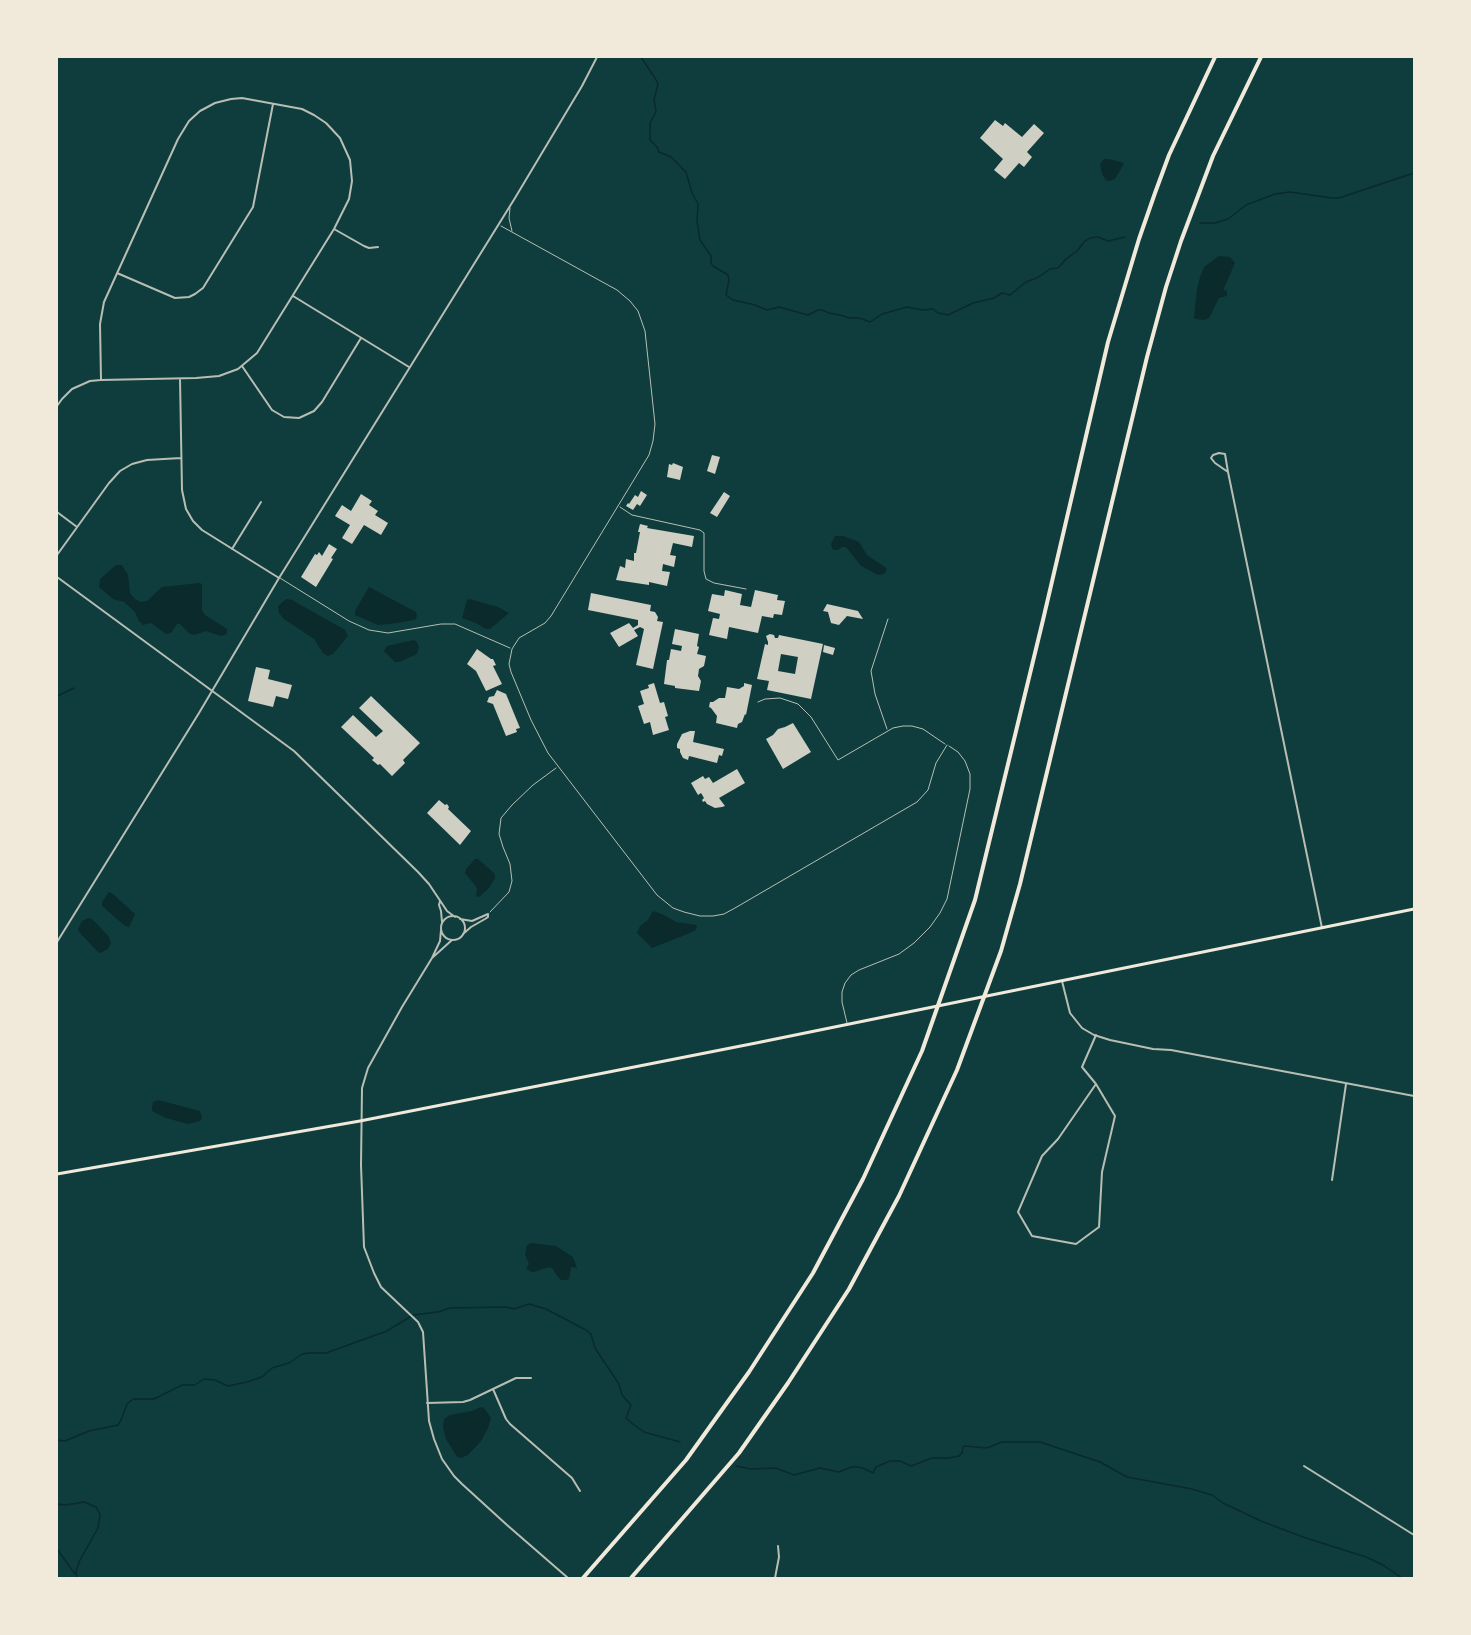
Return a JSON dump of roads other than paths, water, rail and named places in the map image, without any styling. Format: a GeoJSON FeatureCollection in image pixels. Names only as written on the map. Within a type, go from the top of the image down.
{"type":"FeatureCollection","features":[{"type":"Feature","properties":{"kind":"highway"},"geometry":{"type":"LineString","coordinates":[[583,1578],[686,1460],[756,1362],[813,1273],[864,1179],[922,1051],[975,900],[1041,631],[1108,342],[1142,228],[1169,154],[1215,57]]}},
{"type":"Feature","properties":{"kind":"highway"},"geometry":{"type":"LineString","coordinates":[[631,1578],[739,1453],[837,1308],[899,1196],[957,1070],[1001,951],[1020,884],[1166,287],[1213,156],[1261,57]]}},
{"type":"Feature","properties":{"kind":"main road"},"geometry":{"type":"LineString","coordinates":[[57,1174],[360,1121],[847,1025],[1414,909]]}},
{"type":"Feature","properties":{"kind":"street"},"geometry":{"type":"LineString","coordinates":[[57,942],[409,367],[454,298],[561,122],[597,57]]}},
{"type":"Feature","properties":{"kind":"street"},"geometry":{"type":"LineString","coordinates":[[57,406],[75,387],[90,381],[219,376],[233,371],[253,358],[346,208],[352,188],[351,165],[346,150],[333,130],[318,117],[302,109],[246,98],[226,99],[206,107],[189,121],[178,139],[104,302],[100,318],[101,380]]}},
{"type":"Feature","properties":{"kind":"street"},"geometry":{"type":"LineString","coordinates":[[117,273],[175,298],[189,297],[203,288],[253,207],[273,103]]}},
{"type":"Feature","properties":{"kind":"street"},"geometry":{"type":"LineString","coordinates":[[334,229],[364,246],[378,247]]}},
{"type":"Feature","properties":{"kind":"street"},"geometry":{"type":"LineString","coordinates":[[293,296],[409,367]]}},
{"type":"Feature","properties":{"kind":"street"},"geometry":{"type":"LineString","coordinates":[[242,366],[272,410],[284,417],[299,418],[311,413],[319,405],[361,338]]}},
{"type":"Feature","properties":{"kind":"street"},"geometry":{"type":"LineString","coordinates":[[180,379],[183,496],[189,514],[202,530],[279,578]]}},
{"type":"Feature","properties":{"kind":"street"},"geometry":{"type":"LineString","coordinates":[[1228,472],[1215,463],[1211,458],[1213,455],[1225,454],[1322,928]]}},
{"type":"Feature","properties":{"kind":"street"},"geometry":{"type":"LineString","coordinates":[[57,555],[111,481],[123,469],[147,460],[182,458]]}},
{"type":"Feature","properties":{"kind":"street"},"geometry":{"type":"LineString","coordinates":[[232,549],[261,502]]}},
{"type":"Feature","properties":{"kind":"street"},"geometry":{"type":"LineString","coordinates":[[57,512],[77,527]]}},
{"type":"Feature","properties":{"kind":"street"},"geometry":{"type":"LineString","coordinates":[[57,577],[294,750],[418,872],[447,911],[459,919],[472,921],[488,914]]}},
{"type":"Feature","properties":{"kind":"street"},"geometry":{"type":"LineString","coordinates":[[440,902],[442,923],[440,941],[369,1068],[362,1088],[360,1121],[364,1247],[381,1287],[414,1318],[424,1336],[429,1421],[442,1459],[454,1476],[567,1577]]}},
{"type":"Feature","properties":{"kind":"street"},"geometry":{"type":"LineString","coordinates":[[432,958],[452,940],[481,923],[488,914]]}},
{"type":"Feature","properties":{"kind":"street"},"geometry":{"type":"LineString","coordinates":[[442,923],[448,918],[455,917]]}},
{"type":"Feature","properties":{"kind":"street"},"geometry":{"type":"LineString","coordinates":[[459,919],[464,926],[463,934]]}},
{"type":"Feature","properties":{"kind":"street"},"geometry":{"type":"LineString","coordinates":[[441,930],[444,936],[452,940]]}},
{"type":"Feature","properties":{"kind":"street"},"geometry":{"type":"LineString","coordinates":[[1062,981],[1070,1013],[1082,1028],[1110,1040],[1414,1096]]}},
{"type":"Feature","properties":{"kind":"street"},"geometry":{"type":"LineString","coordinates":[[1096,1035],[1082,1067],[1096,1084],[1115,1116],[1102,1172],[1099,1227],[1076,1244],[1032,1236],[1018,1212],[1042,1156],[1058,1139],[1096,1084]]}},
{"type":"Feature","properties":{"kind":"street"},"geometry":{"type":"LineString","coordinates":[[1332,1180],[1346,1083]]}},
{"type":"Feature","properties":{"kind":"street"},"geometry":{"type":"LineString","coordinates":[[427,1403],[464,1402],[516,1378],[531,1378]]}},
{"type":"Feature","properties":{"kind":"street"},"geometry":{"type":"LineString","coordinates":[[493,1389],[510,1424],[572,1478],[579,1491]]}},
{"type":"Feature","properties":{"kind":"street"},"geometry":{"type":"LineString","coordinates":[[1305,1466],[1414,1535]]}},
{"type":"Feature","properties":{"kind":"street"},"geometry":{"type":"LineString","coordinates":[[775,1578],[779,1557],[778,1546]]}},
{"type":"Feature","properties":{"kind":"lane"},"geometry":{"type":"LineString","coordinates":[[510,204],[509,218],[512,232]]}},
{"type":"Feature","properties":{"kind":"lane"},"geometry":{"type":"LineString","coordinates":[[498,225],[613,287],[633,305],[642,318],[647,344],[655,433],[649,454],[551,616],[541,626],[523,635],[516,642],[510,657],[511,672],[540,739],[557,767],[661,899],[673,908],[700,916],[724,914],[917,802],[928,790],[936,763],[947,745]]}},
{"type":"Feature","properties":{"kind":"lane"},"geometry":{"type":"LineString","coordinates":[[618,506],[632,515],[700,530],[704,533],[706,579],[714,583],[746,589]]}},
{"type":"Feature","properties":{"kind":"lane"},"geometry":{"type":"LineString","coordinates":[[279,578],[349,621],[369,630],[388,633],[441,624],[455,624],[512,649]]}},
{"type":"Feature","properties":{"kind":"lane"},"geometry":{"type":"LineString","coordinates":[[888,619],[871,671],[871,680],[888,731]]}},
{"type":"Feature","properties":{"kind":"lane"},"geometry":{"type":"LineString","coordinates":[[758,702],[780,698],[798,704],[811,717],[838,760],[888,731],[903,726],[916,727],[923,729],[958,752],[965,761],[970,774],[970,789],[947,899],[930,927],[914,943],[899,954],[851,975],[845,983],[842,1002],[847,1025]]}},
{"type":"Feature","properties":{"kind":"lane"},"geometry":{"type":"LineString","coordinates":[[488,914],[505,898],[512,882],[510,864],[499,834],[501,818],[519,798],[557,767]]}},
{"type":"Feature","properties":{"kind":"water"},"geometry":{"type":"Polygon","coordinates":[[[1104,159],[1124,163],[1115,179],[1106,180],[1102,174],[1100,164],[1104,159]]]}},
{"type":"Feature","properties":{"kind":"water"},"geometry":{"type":"Polygon","coordinates":[[[1219,256],[1230,257],[1235,263],[1224,288],[1227,296],[1219,298],[1209,318],[1196,319],[1194,318],[1195,307],[1200,277],[1204,267],[1219,256]]]}},
{"type":"Feature","properties":{"kind":"water"},"geometry":{"type":"Polygon","coordinates":[[[835,536],[843,536],[859,542],[867,555],[887,569],[884,574],[878,575],[861,566],[846,547],[833,550],[831,544],[835,536]]]}},
{"type":"Feature","properties":{"kind":"water"},"geometry":{"type":"Polygon","coordinates":[[[116,565],[122,565],[128,575],[130,593],[141,602],[147,601],[162,587],[202,584],[202,610],[205,615],[227,629],[227,634],[221,636],[206,631],[194,635],[177,624],[171,633],[166,634],[151,623],[143,625],[135,612],[124,602],[113,599],[99,587],[100,579],[116,565]]]}},
{"type":"Feature","properties":{"kind":"water"},"geometry":{"type":"Polygon","coordinates":[[[369,587],[416,612],[415,620],[378,625],[355,615],[369,587]]]}},
{"type":"Feature","properties":{"kind":"water"},"geometry":{"type":"Polygon","coordinates":[[[286,599],[292,600],[345,630],[348,636],[333,654],[328,656],[323,653],[314,639],[284,619],[279,613],[278,606],[286,599]]]}},
{"type":"Feature","properties":{"kind":"water"},"geometry":{"type":"Polygon","coordinates":[[[469,599],[498,607],[509,613],[490,629],[486,629],[462,618],[469,599]]]}},
{"type":"Feature","properties":{"kind":"water"},"geometry":{"type":"Polygon","coordinates":[[[414,640],[419,647],[417,654],[399,662],[395,662],[384,651],[387,646],[414,640]]]}},
{"type":"Feature","properties":{"kind":"water"},"geometry":{"type":"Polygon","coordinates":[[[475,859],[495,874],[489,888],[479,897],[476,896],[477,888],[465,873],[475,859]]]}},
{"type":"Feature","properties":{"kind":"water"},"geometry":{"type":"Polygon","coordinates":[[[109,892],[135,914],[129,927],[102,906],[109,892]]]}},
{"type":"Feature","properties":{"kind":"water"},"geometry":{"type":"Polygon","coordinates":[[[653,911],[676,922],[696,925],[696,930],[652,948],[637,933],[653,911]]]}},
{"type":"Feature","properties":{"kind":"water"},"geometry":{"type":"Polygon","coordinates":[[[92,919],[109,937],[111,943],[108,949],[100,953],[79,932],[82,921],[92,919]]]}},
{"type":"Feature","properties":{"kind":"water"},"geometry":{"type":"Polygon","coordinates":[[[158,1100],[200,1111],[202,1118],[200,1121],[188,1124],[166,1118],[152,1111],[153,1102],[158,1100]]]}},
{"type":"Feature","properties":{"kind":"water"},"geometry":{"type":"Polygon","coordinates":[[[531,1243],[556,1246],[573,1257],[577,1268],[571,1267],[569,1279],[566,1280],[561,1280],[549,1267],[531,1272],[526,1268],[529,1264],[525,1255],[527,1245],[531,1243]]]}},
{"type":"Feature","properties":{"kind":"water"},"geometry":{"type":"Polygon","coordinates":[[[481,1407],[491,1418],[488,1428],[481,1441],[468,1455],[457,1457],[446,1439],[444,1419],[450,1415],[481,1407]]]}},
{"type":"Feature","properties":{"kind":"waterway"},"geometry":{"type":"LineString","coordinates":[[641,57],[658,84],[654,100],[656,112],[650,123],[650,140],[659,152],[671,157],[686,172],[698,204],[697,221],[700,240],[711,256],[713,266],[728,275],[726,295],[733,300],[767,310],[779,307],[808,315],[822,310],[870,322],[882,314],[907,307],[922,310],[933,309],[938,313],[948,315],[1002,293],[1010,295],[1026,282],[1050,269],[1058,268],[1090,238],[1098,237],[1108,241],[1125,237]]}},
{"type":"Feature","properties":{"kind":"waterway"},"geometry":{"type":"LineString","coordinates":[[1200,223],[1215,223],[1228,219],[1246,205],[1275,194],[1290,192],[1339,198],[1414,173]]}},
{"type":"Feature","properties":{"kind":"waterway"},"geometry":{"type":"LineString","coordinates":[[57,696],[74,688]]}},
{"type":"Feature","properties":{"kind":"waterway"},"geometry":{"type":"LineString","coordinates":[[57,1440],[65,1441],[89,1431],[118,1425],[127,1404],[133,1399],[154,1399],[182,1385],[195,1385],[204,1379],[215,1380],[228,1386],[247,1382],[262,1377],[272,1368],[289,1363],[302,1354],[326,1353],[387,1331],[413,1315],[450,1308],[506,1307],[514,1309],[529,1304],[546,1309],[591,1334],[595,1348],[619,1384],[622,1395],[631,1405],[626,1418],[644,1432],[680,1442]]}},
{"type":"Feature","properties":{"kind":"waterway"},"geometry":{"type":"LineString","coordinates":[[736,1466],[750,1469],[776,1468],[794,1475],[820,1468],[839,1472],[851,1467],[863,1468],[873,1473],[876,1467],[890,1461],[900,1461],[911,1466],[932,1458],[959,1456],[965,1446],[987,1448],[1002,1442],[1040,1442],[1100,1462],[1127,1477],[1212,1495],[1223,1503],[1261,1521],[1366,1557],[1402,1578]]}},
{"type":"Feature","properties":{"kind":"waterway"},"geometry":{"type":"LineString","coordinates":[[57,1504],[84,1502],[96,1507],[100,1514],[98,1528],[76,1571],[77,1578]]}},
{"type":"Feature","properties":{"kind":"waterway"},"geometry":{"type":"LineString","coordinates":[[57,1549],[75,1574]]}}]}
